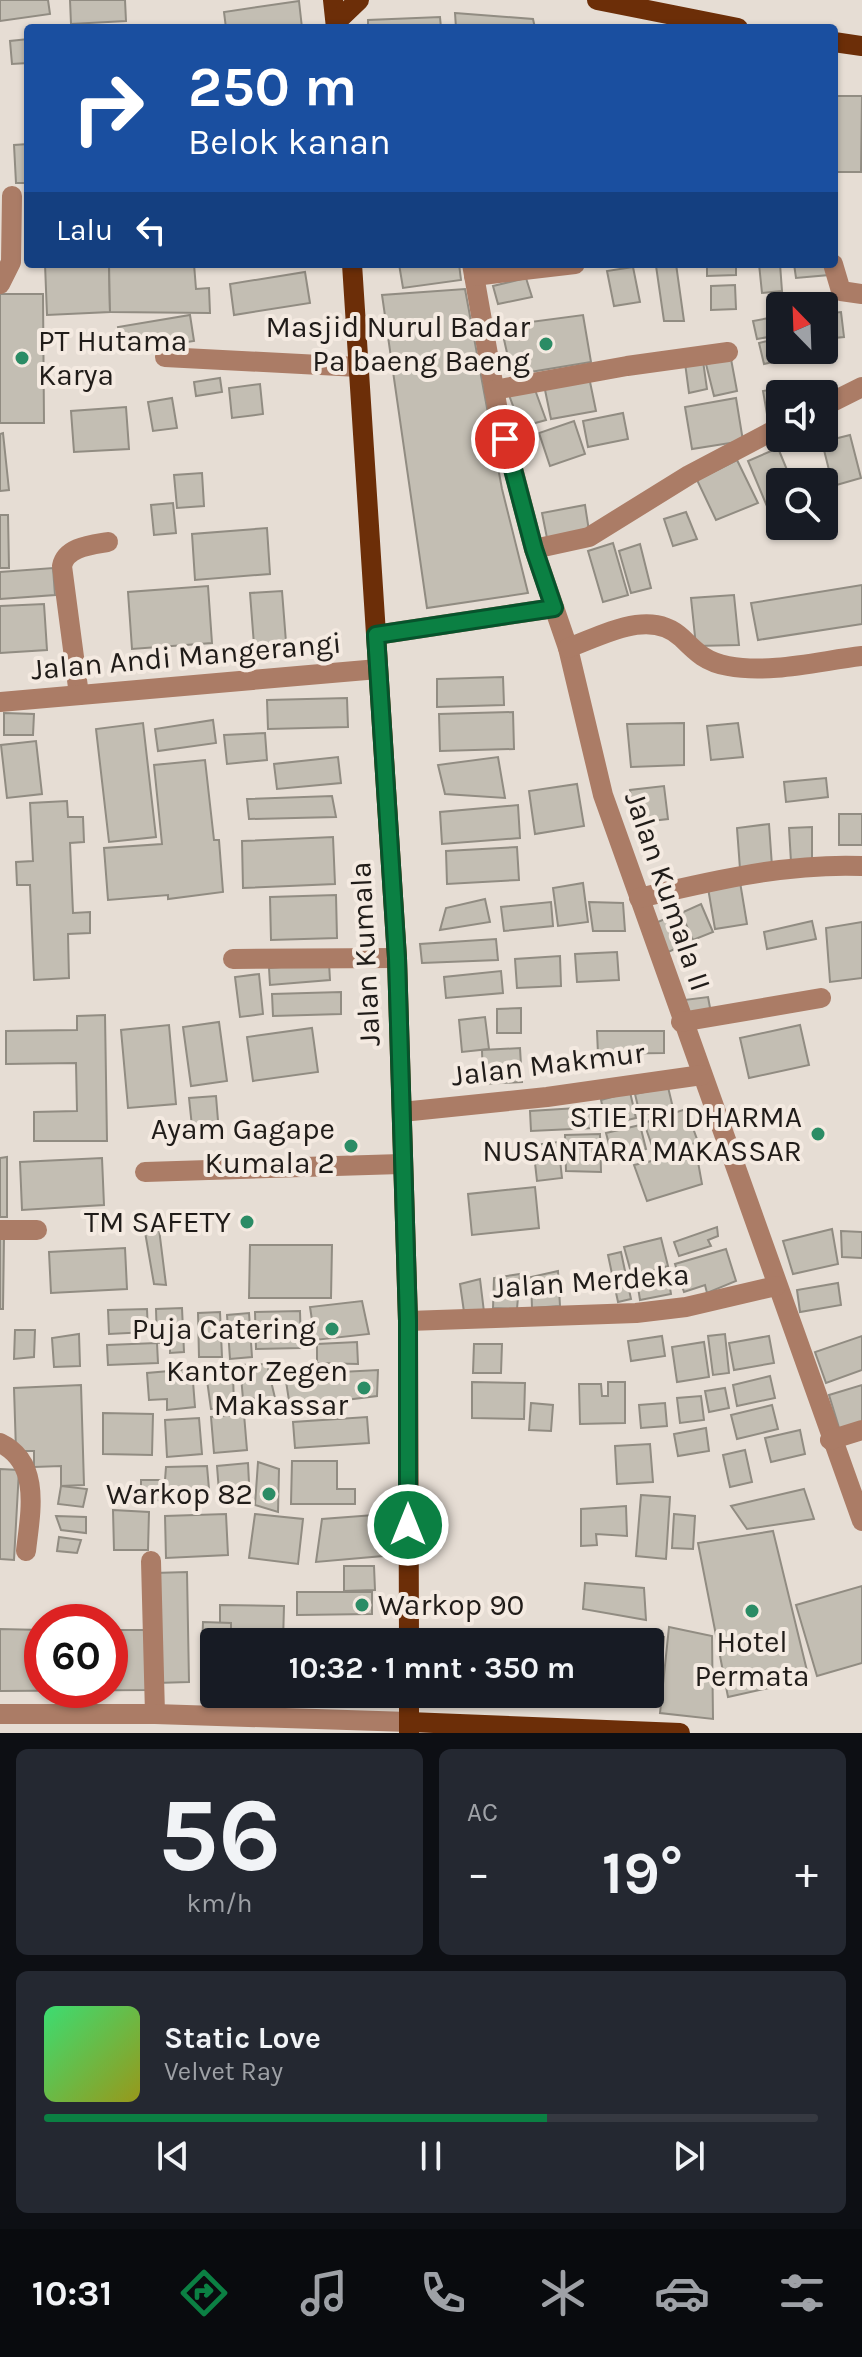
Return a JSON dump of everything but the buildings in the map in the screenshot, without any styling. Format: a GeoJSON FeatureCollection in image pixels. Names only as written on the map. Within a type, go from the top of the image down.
{"type":"FeatureCollection","features":[{"type":"Feature","properties":{"kind":"main road"},"geometry":{"type":"LineString","coordinates":[[333,0],[336,24]]}},
{"type":"Feature","properties":{"kind":"main road"},"geometry":{"type":"LineString","coordinates":[[337,24],[359,0]]}},
{"type":"Feature","properties":{"kind":"main road"},"geometry":{"type":"LineString","coordinates":[[597,0],[672,7],[725,24]]}},
{"type":"Feature","properties":{"kind":"main road"},"geometry":{"type":"LineString","coordinates":[[838,43],[862,46]]}},
{"type":"Feature","properties":{"kind":"main road","name":"Jalan Kumala"},"geometry":{"type":"LineString","coordinates":[[352,268],[397,958],[408,1321],[409,1628]]}},
{"type":"Feature","properties":{"kind":"main road"},"geometry":{"type":"LineString","coordinates":[[409,1728],[680,1733]]}},
{"type":"Feature","properties":{"kind":"street"},"geometry":{"type":"LineString","coordinates":[[0,284],[11,262],[12,196]]}},
{"type":"Feature","properties":{"kind":"street"},"geometry":{"type":"LineString","coordinates":[[473,270],[507,268]]}},
{"type":"Feature","properties":{"kind":"street"},"geometry":{"type":"LineString","coordinates":[[834,268],[841,291],[862,294]]}},
{"type":"Feature","properties":{"kind":"street","name":"Jalan Kumala II"},"geometry":{"type":"LineString","coordinates":[[473,270],[494,390],[534,549],[568,648],[603,795],[830,1440],[862,1521]]}},
{"type":"Feature","properties":{"kind":"street"},"geometry":{"type":"LineString","coordinates":[[494,390],[728,352]]}},
{"type":"Feature","properties":{"kind":"street"},"geometry":{"type":"LineString","coordinates":[[165,357],[358,367]]}},
{"type":"Feature","properties":{"kind":"street"},"geometry":{"type":"LineString","coordinates":[[838,399],[862,387]]}},
{"type":"Feature","properties":{"kind":"street"},"geometry":{"type":"LineString","coordinates":[[534,549],[589,537],[689,475],[766,434]]}},
{"type":"Feature","properties":{"kind":"street"},"geometry":{"type":"LineString","coordinates":[[79,695],[63,559],[82,547],[108,542]]}},
{"type":"Feature","properties":{"kind":"street"},"geometry":{"type":"LineString","coordinates":[[376,635],[554,608]]}},
{"type":"Feature","properties":{"kind":"street"},"geometry":{"type":"LineString","coordinates":[[568,648],[637,624],[662,625],[711,663],[732,667],[754,668],[862,656]]}},
{"type":"Feature","properties":{"kind":"street","name":"Jalan Andi Mangerangi"},"geometry":{"type":"LineString","coordinates":[[0,702],[378,669]]}},
{"type":"Feature","properties":{"kind":"street"},"geometry":{"type":"LineString","coordinates":[[639,898],[714,880],[776,871],[862,866]]}},
{"type":"Feature","properties":{"kind":"street"},"geometry":{"type":"LineString","coordinates":[[233,959],[397,958]]}},
{"type":"Feature","properties":{"kind":"street"},"geometry":{"type":"LineString","coordinates":[[681,1022],[821,998]]}},
{"type":"Feature","properties":{"kind":"street","name":"Jalan Makmur"},"geometry":{"type":"LineString","coordinates":[[402,1112],[547,1097],[702,1075]]}},
{"type":"Feature","properties":{"kind":"street"},"geometry":{"type":"LineString","coordinates":[[145,1172],[401,1164]]}},
{"type":"Feature","properties":{"kind":"street"},"geometry":{"type":"LineString","coordinates":[[0,1230],[37,1230]]}},
{"type":"Feature","properties":{"kind":"street","name":"Jalan Merdeka"},"geometry":{"type":"LineString","coordinates":[[408,1321],[636,1313],[686,1307],[776,1286]]}},
{"type":"Feature","properties":{"kind":"street"},"geometry":{"type":"LineString","coordinates":[[830,1440],[862,1430]]}},
{"type":"Feature","properties":{"kind":"street"},"geometry":{"type":"LineString","coordinates":[[0,1443],[13,1450],[30,1481],[26,1551]]}},
{"type":"Feature","properties":{"kind":"street"},"geometry":{"type":"LineString","coordinates":[[151,1561],[155,1714]]}},
{"type":"Feature","properties":{"kind":"street"},"geometry":{"type":"LineString","coordinates":[[0,1714],[155,1714],[409,1728]]}},
{"type":"Feature","properties":{"kind":"place","name":"Masjid Nurul Badar Pa baeng Baeng"},"geometry":{"type":"Point","coordinates":[546,344]}},
{"type":"Feature","properties":{"kind":"place","name":"PT Hutama Karya"},"geometry":{"type":"Point","coordinates":[22,358]}},
{"type":"Feature","properties":{"kind":"place","name":"STIE TRI DHARMA NUSANTARA MAKASSAR"},"geometry":{"type":"Point","coordinates":[818,1134]}},
{"type":"Feature","properties":{"kind":"place","name":"Ayam Gagape Kumala 2"},"geometry":{"type":"Point","coordinates":[351,1146]}},
{"type":"Feature","properties":{"kind":"place","name":"TM SAFETY"},"geometry":{"type":"Point","coordinates":[247,1222]}},
{"type":"Feature","properties":{"kind":"place","name":"Puja Catering"},"geometry":{"type":"Point","coordinates":[332,1329]}},
{"type":"Feature","properties":{"kind":"place","name":"Kantor Zegen Makassar"},"geometry":{"type":"Point","coordinates":[364,1388]}},
{"type":"Feature","properties":{"kind":"place","name":"Warkop 82"},"geometry":{"type":"Point","coordinates":[269,1494]}},
{"type":"Feature","properties":{"kind":"place","name":"Warkop 90"},"geometry":{"type":"Point","coordinates":[362,1605]}},
{"type":"Feature","properties":{"kind":"place","name":"Hotel Permata"},"geometry":{"type":"Point","coordinates":[752,1611]}},
{"type":"Feature","properties":{"kind":"route"},"geometry":{"type":"LineString","coordinates":[[408,1525],[408,1321],[397,958],[376,635],[554,608],[534,549],[505,439]]}}]}
